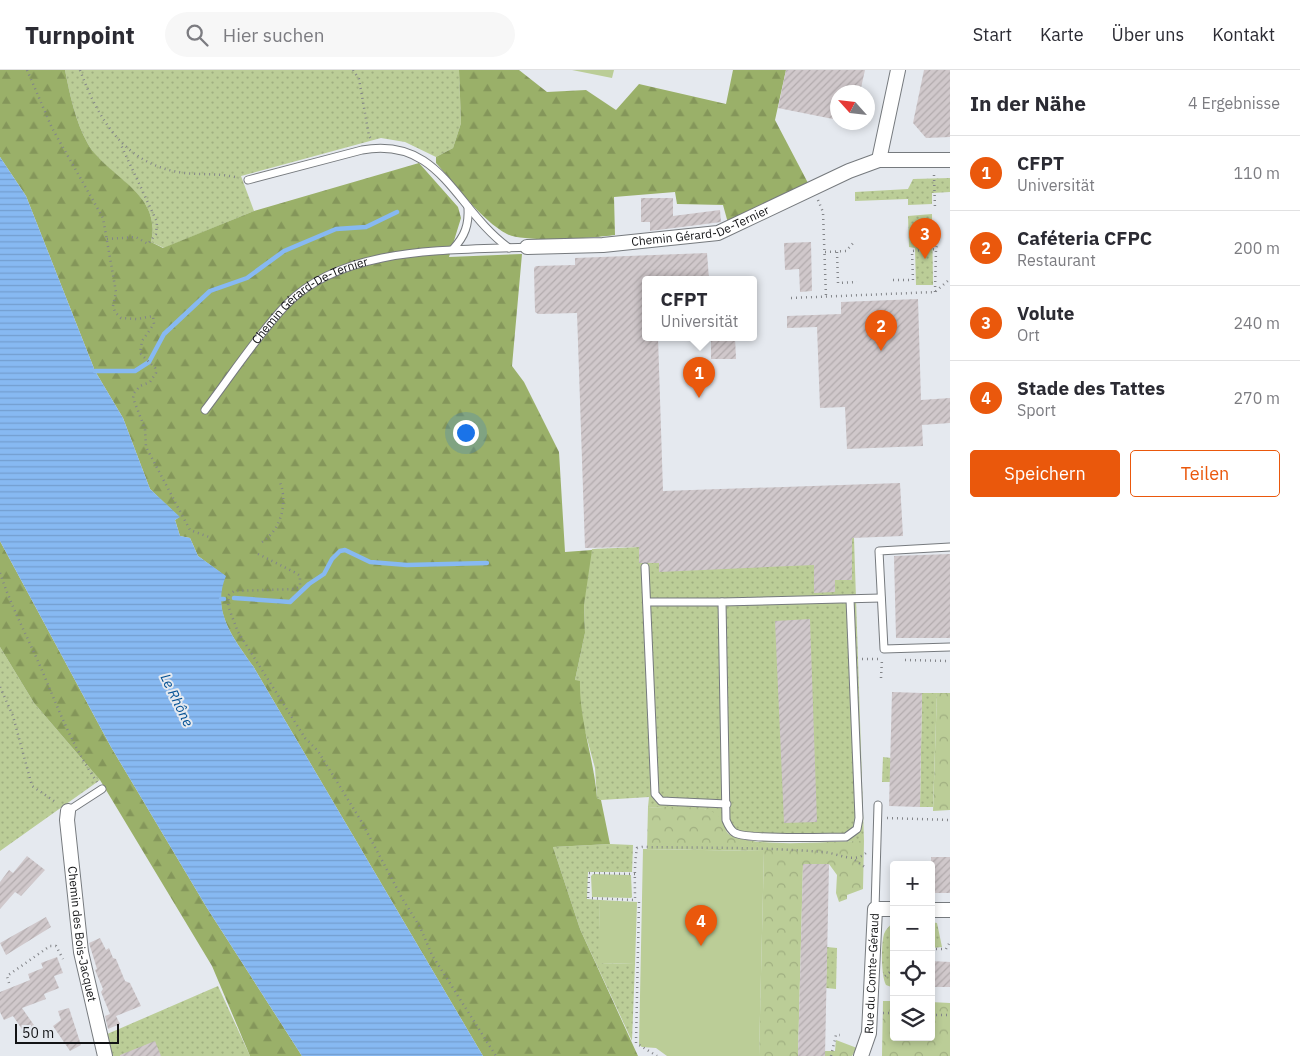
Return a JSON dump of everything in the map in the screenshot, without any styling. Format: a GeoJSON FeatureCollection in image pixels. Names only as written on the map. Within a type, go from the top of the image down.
{"type":"FeatureCollection","features":[{"type":"Feature","properties":{"kind":"street"},"geometry":{"type":"LineString","coordinates":[[879,160],[898,70]]}},
{"type":"Feature","properties":{"kind":"street","name":"Chemin Gérard-De-Ternier"},"geometry":{"type":"LineString","coordinates":[[527,247],[603,245],[718,233],[849,171],[879,160],[950,160]]}},
{"type":"Feature","properties":{"kind":"street","name":"Chemin des Bois-Jacquet"},"geometry":{"type":"LineString","coordinates":[[68,811],[67,820],[81,952],[105,1056]]}},
{"type":"Feature","properties":{"kind":"street","name":"Rue du Comte-Géraud"},"geometry":{"type":"LineString","coordinates":[[861,1056],[869,1033],[875,908],[890,909]]}},
{"type":"Feature","properties":{"kind":"street"},"geometry":{"type":"LineString","coordinates":[[935,910],[950,910]]}},
{"type":"Feature","properties":{"kind":"lane"},"geometry":{"type":"LineString","coordinates":[[248,180],[378,147],[399,148],[416,155],[430,164],[493,236],[510,248]]}},
{"type":"Feature","properties":{"kind":"lane"},"geometry":{"type":"LineString","coordinates":[[453,250],[466,232],[469,221],[468,207]]}},
{"type":"Feature","properties":{"kind":"lane","name":"Chemin Gérard-De-Ternier"},"geometry":{"type":"LineString","coordinates":[[205,410],[281,312],[289,303],[311,286],[357,264],[402,255],[453,250],[527,247]]}},
{"type":"Feature","properties":{"kind":"lane"},"geometry":{"type":"LineString","coordinates":[[950,547],[879,551],[884,650],[950,647]]}},
{"type":"Feature","properties":{"kind":"lane"},"geometry":{"type":"LineString","coordinates":[[645,567],[655,794],[661,800],[727,804]]}},
{"type":"Feature","properties":{"kind":"lane"},"geometry":{"type":"LineString","coordinates":[[647,602],[882,598]]}},
{"type":"Feature","properties":{"kind":"lane"},"geometry":{"type":"LineString","coordinates":[[722,602],[728,825],[732,830],[741,834],[846,837],[856,829],[858,818],[850,599]]}},
{"type":"Feature","properties":{"kind":"lane"},"geometry":{"type":"LineString","coordinates":[[68,811],[102,789]]}},
{"type":"Feature","properties":{"kind":"lane"},"geometry":{"type":"LineString","coordinates":[[875,908],[878,805]]}},
{"type":"Feature","properties":{"kind":"path"},"geometry":{"type":"LineString","coordinates":[[27,70],[52,128],[100,212],[116,292],[113,306],[115,312],[121,318],[137,320],[153,316],[154,324],[142,341],[140,353],[155,368],[156,372],[150,382],[140,386],[134,393],[133,398],[141,416],[146,447],[190,530],[209,537]]}},
{"type":"Feature","properties":{"kind":"path"},"geometry":{"type":"LineString","coordinates":[[80,70],[101,118],[121,144],[157,222],[156,234],[148,244],[136,237],[107,240]]}},
{"type":"Feature","properties":{"kind":"path"},"geometry":{"type":"LineString","coordinates":[[353,70],[359,79],[369,136],[378,147]]}},
{"type":"Feature","properties":{"kind":"path"},"geometry":{"type":"LineString","coordinates":[[121,144],[137,157],[157,167],[184,173],[222,175],[248,180]]}},
{"type":"Feature","properties":{"kind":"path"},"geometry":{"type":"LineString","coordinates":[[934,175],[935,208]]}},
{"type":"Feature","properties":{"kind":"path"},"geometry":{"type":"LineString","coordinates":[[817,199],[823,212],[826,297]]}},
{"type":"Feature","properties":{"kind":"path"},"geometry":{"type":"LineString","coordinates":[[825,252],[846,251],[855,240]]}},
{"type":"Feature","properties":{"kind":"path"},"geometry":{"type":"LineString","coordinates":[[935,292],[937,245]]}},
{"type":"Feature","properties":{"kind":"path"},"geometry":{"type":"LineString","coordinates":[[893,280],[913,280],[912,251],[936,249]]}},
{"type":"Feature","properties":{"kind":"path"},"geometry":{"type":"LineString","coordinates":[[836,252],[838,282],[857,282]]}},
{"type":"Feature","properties":{"kind":"path"},"geometry":{"type":"LineString","coordinates":[[791,298],[935,292],[950,278]]}},
{"type":"Feature","properties":{"kind":"path"},"geometry":{"type":"LineString","coordinates":[[262,542],[272,535],[282,515],[283,496],[280,482]]}},
{"type":"Feature","properties":{"kind":"path"},"geometry":{"type":"LineString","coordinates":[[258,554],[300,576],[300,586],[295,589],[234,591],[229,595],[228,606],[238,632],[305,738],[318,751],[360,819],[402,898],[420,927],[432,954],[496,1056]]}},
{"type":"Feature","properties":{"kind":"path"},"geometry":{"type":"LineString","coordinates":[[0,573],[9,602],[40,667],[68,736],[102,789]]}},
{"type":"Feature","properties":{"kind":"path"},"geometry":{"type":"LineString","coordinates":[[881,678],[882,659]]}},
{"type":"Feature","properties":{"kind":"path"},"geometry":{"type":"LineString","coordinates":[[0,687],[23,746],[32,786],[68,811]]}},
{"type":"Feature","properties":{"kind":"path"},"geometry":{"type":"LineString","coordinates":[[878,819],[906,817],[950,820]]}},
{"type":"Feature","properties":{"kind":"path"},"geometry":{"type":"LineString","coordinates":[[636,874],[589,873],[588,898],[635,900],[636,874],[637,848],[642,847],[822,852],[854,859],[861,858],[877,841]]}},
{"type":"Feature","properties":{"kind":"path"},"geometry":{"type":"LineString","coordinates":[[639,902],[636,1044],[657,1056]]}},
{"type":"Feature","properties":{"kind":"path"},"geometry":{"type":"LineString","coordinates":[[935,950],[946,949],[950,942]]}},
{"type":"Feature","properties":{"kind":"path"},"geometry":{"type":"LineString","coordinates":[[10,983],[7,976],[50,946],[56,946],[63,959]]}},
{"type":"Feature","properties":{"kind":"path"},"geometry":{"type":"LineString","coordinates":[[879,1012],[890,1013]]}},
{"type":"Feature","properties":{"kind":"path"},"geometry":{"type":"LineString","coordinates":[[935,1014],[950,1015]]}},
{"type":"Feature","properties":{"kind":"path"},"geometry":{"type":"LineString","coordinates":[[831,1056],[836,1035],[840,1035]]}},
{"type":"Feature","properties":{"kind":"green space"},"geometry":{"type":"Polygon","coordinates":[[[0,70],[65,70],[76,117],[83,135],[97,156],[141,198],[149,211],[153,225],[151,242],[163,248],[254,211],[419,163],[458,207],[461,218],[449,257],[522,254],[512,366],[524,382],[559,452],[565,552],[592,550],[584,605],[585,633],[575,680],[580,681],[584,725],[597,798],[601,800],[610,844],[553,847],[580,929],[638,1056],[483,1056],[253,666],[232,635],[223,613],[221,601],[221,589],[225,576],[198,556],[190,538],[180,536],[175,520],[179,517],[150,489],[123,418],[95,371],[26,196],[0,157],[0,70]]]}},
{"type":"Feature","properties":{"kind":"green space"},"geometry":{"type":"Polygon","coordinates":[[[65,70],[459,70],[461,123],[453,148],[436,157],[405,142],[381,138],[241,176],[254,211],[164,248],[151,242],[153,225],[149,211],[141,198],[97,156],[88,144],[76,117],[65,70]]]}},
{"type":"Feature","properties":{"kind":"green space"},"geometry":{"type":"Polygon","coordinates":[[[459,70],[519,70],[547,92],[586,90],[616,110],[639,84],[726,104],[733,70],[786,70],[775,120],[808,183],[728,223],[723,205],[677,204],[675,192],[614,197],[615,235],[543,239],[516,237],[497,228],[478,211],[436,163],[436,157],[453,148],[461,123],[459,70]]]}},
{"type":"Feature","properties":{"kind":"green space"},"geometry":{"type":"Polygon","coordinates":[[[572,70],[614,70],[612,78],[572,70]]]}},
{"type":"Feature","properties":{"kind":"green space"},"geometry":{"type":"Polygon","coordinates":[[[950,178],[950,192],[932,193],[932,204],[908,205],[908,199],[855,201],[855,192],[908,189],[913,179],[950,178]]]}},
{"type":"Feature","properties":{"kind":"green space"},"geometry":{"type":"Polygon","coordinates":[[[932,214],[933,285],[916,285],[915,248],[909,247],[908,216],[932,214]]]}},
{"type":"Feature","properties":{"kind":"green space"},"geometry":{"type":"Polygon","coordinates":[[[854,538],[864,841],[764,842],[732,837],[705,809],[648,807],[649,797],[601,800],[597,798],[595,768],[583,724],[575,680],[585,633],[584,604],[588,565],[592,549],[854,538]]]}},
{"type":"Feature","properties":{"kind":"green space"},"geometry":{"type":"Polygon","coordinates":[[[0,541],[111,747],[207,908],[302,1056],[250,1056],[212,966],[100,780],[34,703],[0,647],[0,541]]]}},
{"type":"Feature","properties":{"kind":"green space"},"geometry":{"type":"Polygon","coordinates":[[[0,647],[34,703],[100,780],[0,851],[0,647]]]}},
{"type":"Feature","properties":{"kind":"green space"},"geometry":{"type":"Polygon","coordinates":[[[922,693],[937,693],[933,807],[920,807],[922,693]]]}},
{"type":"Feature","properties":{"kind":"green space"},"geometry":{"type":"Polygon","coordinates":[[[937,693],[950,693],[950,810],[933,811],[937,693]]]}},
{"type":"Feature","properties":{"kind":"green space"},"geometry":{"type":"Polygon","coordinates":[[[883,757],[891,758],[890,782],[882,782],[883,757]]]}},
{"type":"Feature","properties":{"kind":"green space"},"geometry":{"type":"Polygon","coordinates":[[[648,807],[684,807],[710,811],[719,817],[730,835],[748,840],[781,843],[864,841],[863,889],[847,895],[847,899],[839,902],[836,893],[837,875],[829,864],[803,864],[798,1056],[759,1056],[764,851],[647,849],[648,807]]]}},
{"type":"Feature","properties":{"kind":"green space"},"geometry":{"type":"Polygon","coordinates":[[[610,844],[633,845],[632,872],[588,872],[587,899],[600,900],[599,963],[635,964],[632,1041],[580,929],[553,847],[610,844]]]}},
{"type":"Feature","properties":{"kind":"green space"},"geometry":{"type":"Polygon","coordinates":[[[643,849],[764,851],[759,1056],[667,1056],[656,1048],[639,1045],[643,849]]]}},
{"type":"Feature","properties":{"kind":"green space"},"geometry":{"type":"Polygon","coordinates":[[[593,874],[631,875],[632,897],[592,897],[591,876],[593,874]]]}},
{"type":"Feature","properties":{"kind":"green space"},"geometry":{"type":"Polygon","coordinates":[[[600,900],[637,902],[635,964],[598,963],[600,900]]]}},
{"type":"Feature","properties":{"kind":"green space"},"geometry":{"type":"Polygon","coordinates":[[[935,923],[937,923],[942,947],[935,948],[935,923]]]}},
{"type":"Feature","properties":{"kind":"green space"},"geometry":{"type":"Polygon","coordinates":[[[890,926],[890,986],[886,985],[884,981],[882,968],[883,939],[890,926]]]}},
{"type":"Feature","properties":{"kind":"green space"},"geometry":{"type":"Polygon","coordinates":[[[827,947],[837,948],[836,989],[826,988],[827,947]]]}},
{"type":"Feature","properties":{"kind":"green space"},"geometry":{"type":"Polygon","coordinates":[[[218,986],[250,1056],[112,1056],[105,1035],[218,986]]]}},
{"type":"Feature","properties":{"kind":"green space"},"geometry":{"type":"Polygon","coordinates":[[[883,1001],[890,1001],[890,1041],[935,1041],[935,1002],[950,1003],[950,1056],[882,1056],[883,1001]]]}},
{"type":"Feature","properties":{"kind":"green space"},"geometry":{"type":"Polygon","coordinates":[[[836,1040],[857,1048],[852,1056],[825,1056],[825,1051],[835,1051],[836,1040]]]}},
{"type":"Feature","properties":{"kind":"water","name":"Le Rhône"},"geometry":{"type":"Polygon","coordinates":[[[0,157],[26,196],[95,371],[123,418],[150,489],[180,517],[175,520],[180,536],[190,538],[198,556],[226,576],[221,601],[223,613],[232,635],[253,666],[483,1056],[302,1056],[207,908],[111,747],[0,541],[0,157]]]}},
{"type":"Feature","properties":{"kind":"building"},"geometry":{"type":"Polygon","coordinates":[[[786,70],[865,70],[862,85],[830,85],[830,118],[778,108],[786,70]]]}},
{"type":"Feature","properties":{"kind":"building"},"geometry":{"type":"Polygon","coordinates":[[[924,70],[950,70],[950,137],[926,138],[913,123],[924,70]]]}},
{"type":"Feature","properties":{"kind":"building"},"geometry":{"type":"Polygon","coordinates":[[[641,198],[673,198],[673,216],[720,210],[721,222],[650,231],[650,222],[641,222],[641,198]]]}},
{"type":"Feature","properties":{"kind":"building"},"geometry":{"type":"Polygon","coordinates":[[[811,242],[812,291],[800,292],[799,269],[785,270],[784,243],[811,242]]]}},
{"type":"Feature","properties":{"kind":"building"},"geometry":{"type":"Polygon","coordinates":[[[707,253],[709,276],[642,276],[642,341],[658,341],[663,491],[900,483],[903,536],[852,538],[852,580],[835,580],[835,592],[814,593],[814,565],[659,572],[659,563],[639,563],[639,547],[585,548],[577,313],[538,314],[535,312],[534,268],[536,266],[575,265],[575,258],[707,253]]]}},
{"type":"Feature","properties":{"kind":"building"},"geometry":{"type":"Polygon","coordinates":[[[918,299],[921,400],[950,398],[950,423],[922,425],[923,446],[847,449],[845,407],[820,408],[817,327],[787,328],[787,316],[841,314],[841,302],[918,299]]]}},
{"type":"Feature","properties":{"kind":"building"},"geometry":{"type":"Polygon","coordinates":[[[711,341],[735,341],[736,359],[711,359],[711,341]]]}},
{"type":"Feature","properties":{"kind":"building"},"geometry":{"type":"Polygon","coordinates":[[[950,554],[950,638],[896,638],[894,556],[950,554]]]}},
{"type":"Feature","properties":{"kind":"building"},"geometry":{"type":"Polygon","coordinates":[[[810,619],[817,822],[784,823],[775,621],[810,619]]]}},
{"type":"Feature","properties":{"kind":"building"},"geometry":{"type":"Polygon","coordinates":[[[892,692],[922,693],[920,807],[889,806],[892,692]]]}},
{"type":"Feature","properties":{"kind":"building"},"geometry":{"type":"Polygon","coordinates":[[[27,856],[45,870],[21,896],[15,892],[0,909],[0,882],[9,870],[13,873],[27,856]]]}},
{"type":"Feature","properties":{"kind":"building"},"geometry":{"type":"Polygon","coordinates":[[[931,857],[950,857],[950,893],[935,893],[935,861],[931,861],[931,857]]]}},
{"type":"Feature","properties":{"kind":"building"},"geometry":{"type":"Polygon","coordinates":[[[803,864],[829,864],[825,1056],[798,1056],[803,864]]]}},
{"type":"Feature","properties":{"kind":"building"},"geometry":{"type":"Polygon","coordinates":[[[46,917],[51,927],[6,955],[0,943],[46,917]]]}},
{"type":"Feature","properties":{"kind":"building"},"geometry":{"type":"Polygon","coordinates":[[[100,938],[106,950],[109,948],[113,958],[116,959],[125,981],[130,983],[141,1006],[116,1016],[120,1024],[108,1029],[105,1016],[110,1014],[101,992],[103,989],[95,970],[97,969],[89,943],[100,938]]]}},
{"type":"Feature","properties":{"kind":"building"},"geometry":{"type":"Polygon","coordinates":[[[57,957],[63,973],[54,976],[59,988],[44,994],[46,999],[22,1008],[36,1028],[26,1035],[13,1016],[4,1020],[0,1012],[0,992],[30,980],[28,974],[43,968],[41,963],[57,957]]]}},
{"type":"Feature","properties":{"kind":"building"},"geometry":{"type":"Polygon","coordinates":[[[935,961],[950,962],[950,987],[935,987],[935,961]]]}},
{"type":"Feature","properties":{"kind":"building"},"geometry":{"type":"Polygon","coordinates":[[[69,1008],[81,1045],[70,1051],[53,1026],[61,1020],[58,1011],[69,1008]]]}},
{"type":"Feature","properties":{"kind":"building"},"geometry":{"type":"Polygon","coordinates":[[[155,1041],[161,1056],[120,1056],[120,1055],[155,1041]]]}},
{"type":"Feature","properties":{"kind":"waterway"},"geometry":{"type":"LineString","coordinates":[[95,371],[135,371],[149,362],[164,334],[210,291],[247,278],[284,251],[336,229],[366,227],[397,212]]}},
{"type":"Feature","properties":{"kind":"waterway"},"geometry":{"type":"LineString","coordinates":[[234,598],[290,602],[309,584],[324,574],[332,559],[340,551],[345,550],[370,562],[407,565],[487,563]]}},
{"type":"Feature","properties":{"kind":"place","name":"Volute"},"geometry":{"type":"Point","coordinates":[925,259]}},
{"type":"Feature","properties":{"kind":"place","name":"Caféteria CFPC"},"geometry":{"type":"Point","coordinates":[881,351]}},
{"type":"Feature","properties":{"kind":"place","name":"CFPT"},"geometry":{"type":"Point","coordinates":[699,398]}},
{"type":"Feature","properties":{"kind":"place","name":"Stade des Tattes"},"geometry":{"type":"Point","coordinates":[701,946]}}]}
